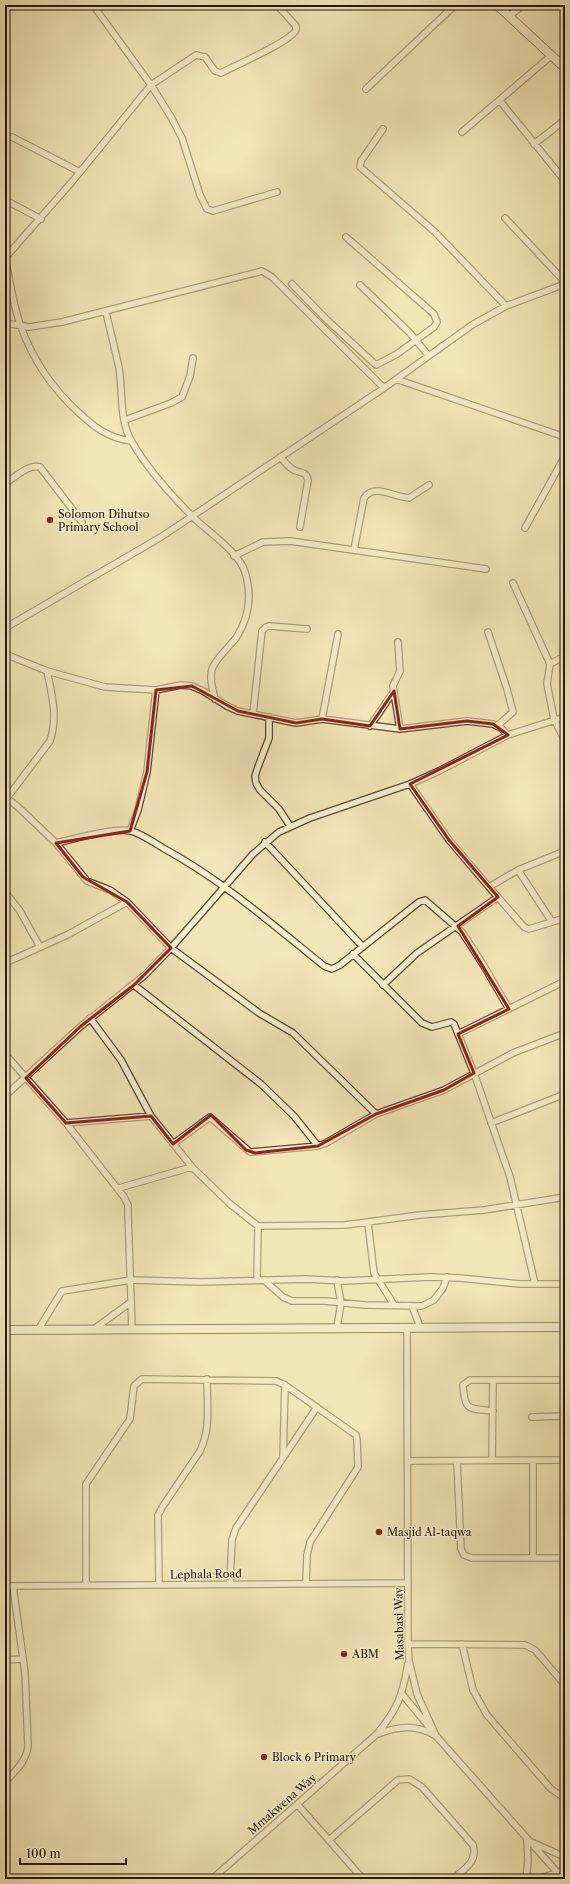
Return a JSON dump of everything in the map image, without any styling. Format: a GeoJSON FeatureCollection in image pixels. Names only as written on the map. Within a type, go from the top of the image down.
{"type":"FeatureCollection","features":[{"type":"Feature","properties":{"kind":"main road"},"geometry":{"type":"LineString","coordinates":[[497,5],[565,68]]}},
{"type":"Feature","properties":{"kind":"main road"},"geometry":{"type":"LineString","coordinates":[[5,1330],[565,1327]]}},
{"type":"Feature","properties":{"kind":"street"},"geometry":{"type":"LineString","coordinates":[[94,5],[151,85],[171,117],[182,138],[200,195],[207,209],[213,211],[277,192]]}},
{"type":"Feature","properties":{"kind":"street"},"geometry":{"type":"LineString","coordinates":[[131,441],[120,440],[102,432],[61,397],[40,367],[21,326],[5,258],[41,219],[151,85],[196,55],[205,57],[216,71],[221,73],[269,49],[293,34],[296,30],[296,26],[277,5]]}},
{"type":"Feature","properties":{"kind":"street"},"geometry":{"type":"LineString","coordinates":[[366,88],[454,5]]}},
{"type":"Feature","properties":{"kind":"street"},"geometry":{"type":"LineString","coordinates":[[509,16],[524,5]]}},
{"type":"Feature","properties":{"kind":"street"},"geometry":{"type":"LineString","coordinates":[[462,132],[552,55]]}},
{"type":"Feature","properties":{"kind":"street"},"geometry":{"type":"LineString","coordinates":[[500,101],[565,181]]}},
{"type":"Feature","properties":{"kind":"street"},"geometry":{"type":"LineString","coordinates":[[534,144],[565,120]]}},
{"type":"Feature","properties":{"kind":"street"},"geometry":{"type":"LineString","coordinates":[[383,129],[361,161],[360,167],[435,232],[506,306]]}},
{"type":"Feature","properties":{"kind":"street"},"geometry":{"type":"LineString","coordinates":[[5,140],[12,137],[80,172]]}},
{"type":"Feature","properties":{"kind":"street"},"geometry":{"type":"LineString","coordinates":[[5,200],[41,219]]}},
{"type":"Feature","properties":{"kind":"street"},"geometry":{"type":"LineString","coordinates":[[5,628],[150,544],[384,388],[472,325],[506,306],[565,283],[505,218]]}},
{"type":"Feature","properties":{"kind":"street"},"geometry":{"type":"LineString","coordinates":[[292,284],[326,319],[376,365],[397,354],[415,339],[434,327],[437,322],[434,314],[346,237]]}},
{"type":"Feature","properties":{"kind":"street"},"geometry":{"type":"LineString","coordinates":[[5,323],[40,327],[106,312],[219,281],[262,271],[272,277],[384,388]]}},
{"type":"Feature","properties":{"kind":"street"},"geometry":{"type":"LineString","coordinates":[[360,285],[415,339],[429,356]]}},
{"type":"Feature","properties":{"kind":"street"},"geometry":{"type":"LineString","coordinates":[[106,312],[118,368],[125,420],[131,441],[156,476],[192,516],[234,556],[244,569],[248,581],[248,613],[236,638],[212,669],[211,681],[215,699]]}},
{"type":"Feature","properties":{"kind":"street"},"geometry":{"type":"LineString","coordinates":[[125,420],[171,403],[182,397],[190,376],[193,358]]}},
{"type":"Feature","properties":{"kind":"street"},"geometry":{"type":"LineString","coordinates":[[396,379],[565,437]]}},
{"type":"Feature","properties":{"kind":"street"},"geometry":{"type":"LineString","coordinates":[[525,528],[565,456]]}},
{"type":"Feature","properties":{"kind":"street"},"geometry":{"type":"LineString","coordinates":[[280,457],[292,469],[304,472],[307,476],[308,480],[300,527]]}},
{"type":"Feature","properties":{"kind":"street"},"geometry":{"type":"LineString","coordinates":[[5,484],[29,467],[40,467],[82,522]]}},
{"type":"Feature","properties":{"kind":"street"},"geometry":{"type":"LineString","coordinates":[[354,550],[364,498],[368,493],[374,490],[409,498],[429,485]]}},
{"type":"Feature","properties":{"kind":"street"},"geometry":{"type":"LineString","coordinates":[[234,556],[252,546],[271,540],[290,541],[486,569]]}},
{"type":"Feature","properties":{"kind":"street"},"geometry":{"type":"LineString","coordinates":[[513,583],[550,664],[546,680],[554,719],[565,741]]}},
{"type":"Feature","properties":{"kind":"street"},"geometry":{"type":"LineString","coordinates":[[253,714],[262,631],[269,626],[307,629]]}},
{"type":"Feature","properties":{"kind":"street"},"geometry":{"type":"LineString","coordinates":[[488,632],[513,712],[498,726]]}},
{"type":"Feature","properties":{"kind":"street"},"geometry":{"type":"LineString","coordinates":[[322,719],[338,634]]}},
{"type":"Feature","properties":{"kind":"street"},"geometry":{"type":"LineString","coordinates":[[398,642],[400,670],[394,683],[394,691],[400,729]]}},
{"type":"Feature","properties":{"kind":"street"},"geometry":{"type":"LineString","coordinates":[[5,654],[46,671],[105,687],[156,690],[186,685],[203,691],[238,711],[296,723],[322,719],[400,729],[467,720],[493,724],[498,726],[508,735]]}},
{"type":"Feature","properties":{"kind":"street"},"geometry":{"type":"LineString","coordinates":[[550,664],[565,656]]}},
{"type":"Feature","properties":{"kind":"street"},"geometry":{"type":"LineString","coordinates":[[46,671],[54,706],[54,730],[50,741],[6,797],[56,843],[87,881],[110,890],[127,902],[171,948],[259,1013],[293,1033],[376,1114]]}},
{"type":"Feature","properties":{"kind":"street"},"geometry":{"type":"LineString","coordinates":[[130,831],[138,810],[148,772],[156,690]]}},
{"type":"Feature","properties":{"kind":"street"},"geometry":{"type":"LineString","coordinates":[[370,726],[394,691]]}},
{"type":"Feature","properties":{"kind":"street"},"geometry":{"type":"LineString","coordinates":[[5,1096],[90,1018],[134,985],[171,948],[224,886],[265,842],[290,826],[410,784],[439,771],[508,735],[565,716]]}},
{"type":"Feature","properties":{"kind":"street"},"geometry":{"type":"LineString","coordinates":[[269,717],[269,738],[258,767],[256,783],[260,790],[279,809],[290,826]]}},
{"type":"Feature","properties":{"kind":"street"},"geometry":{"type":"LineString","coordinates":[[410,784],[449,840],[524,927],[534,929],[565,918]]}},
{"type":"Feature","properties":{"kind":"street"},"geometry":{"type":"LineString","coordinates":[[56,843],[102,833],[130,831],[186,861],[224,886],[328,968],[335,968],[422,900],[425,900],[462,932],[509,1009]]}},
{"type":"Feature","properties":{"kind":"street"},"geometry":{"type":"LineString","coordinates":[[265,842],[363,947]]}},
{"type":"Feature","properties":{"kind":"street"},"geometry":{"type":"LineString","coordinates":[[489,887],[518,870],[565,852]]}},
{"type":"Feature","properties":{"kind":"street"},"geometry":{"type":"LineString","coordinates":[[518,870],[552,922]]}},
{"type":"Feature","properties":{"kind":"street"},"geometry":{"type":"LineString","coordinates":[[5,892],[20,911],[40,947]]}},
{"type":"Feature","properties":{"kind":"street"},"geometry":{"type":"LineString","coordinates":[[383,985],[417,953],[498,897]]}},
{"type":"Feature","properties":{"kind":"street"},"geometry":{"type":"LineString","coordinates":[[5,963],[109,913],[127,902]]}},
{"type":"Feature","properties":{"kind":"street"},"geometry":{"type":"LineString","coordinates":[[353,954],[383,985],[426,1025],[432,1027],[453,1023],[474,1073],[510,1177],[535,1284]]}},
{"type":"Feature","properties":{"kind":"street"},"geometry":{"type":"LineString","coordinates":[[458,1034],[565,981]]}},
{"type":"Feature","properties":{"kind":"street"},"geometry":{"type":"LineString","coordinates":[[134,985],[261,1084],[294,1116],[318,1146]]}},
{"type":"Feature","properties":{"kind":"street"},"geometry":{"type":"LineString","coordinates":[[90,1018],[122,1060],[152,1116],[173,1144],[192,1167],[229,1203],[258,1226],[334,1226],[420,1215],[484,1210],[565,1197]]}},
{"type":"Feature","properties":{"kind":"street"},"geometry":{"type":"LineString","coordinates":[[173,1144],[210,1117],[250,1152],[318,1146],[376,1114],[444,1090],[524,1048],[565,1033]]}},
{"type":"Feature","properties":{"kind":"street"},"geometry":{"type":"LineString","coordinates":[[5,1054],[66,1123],[119,1188],[128,1205],[132,1330]]}},
{"type":"Feature","properties":{"kind":"street"},"geometry":{"type":"LineString","coordinates":[[491,1123],[565,1094]]}},
{"type":"Feature","properties":{"kind":"street"},"geometry":{"type":"LineString","coordinates":[[66,1123],[152,1116]]}},
{"type":"Feature","properties":{"kind":"street"},"geometry":{"type":"LineString","coordinates":[[119,1188],[192,1167]]}},
{"type":"Feature","properties":{"kind":"street"},"geometry":{"type":"LineString","coordinates":[[368,1222],[372,1265],[376,1279],[394,1305]]}},
{"type":"Feature","properties":{"kind":"street"},"geometry":{"type":"LineString","coordinates":[[257,1280],[258,1226]]}},
{"type":"Feature","properties":{"kind":"street"},"geometry":{"type":"LineString","coordinates":[[38,1330],[62,1291],[130,1280],[201,1282],[448,1277],[535,1284],[565,1284]]}},
{"type":"Feature","properties":{"kind":"street"},"geometry":{"type":"LineString","coordinates":[[264,1280],[287,1300],[422,1306],[434,1300],[443,1288],[448,1277]]}},
{"type":"Feature","properties":{"kind":"street"},"geometry":{"type":"LineString","coordinates":[[337,1280],[341,1303],[337,1328]]}},
{"type":"Feature","properties":{"kind":"street"},"geometry":{"type":"LineString","coordinates":[[94,1330],[131,1302]]}},
{"type":"Feature","properties":{"kind":"street"},"geometry":{"type":"LineString","coordinates":[[412,1306],[420,1327]]}},
{"type":"Feature","properties":{"kind":"street","name":"Masabasi Way"},"geometry":{"type":"LineString","coordinates":[[407,1327],[409,1461],[408,1644],[409,1661],[417,1694],[436,1736],[527,1840],[565,1857]]}},
{"type":"Feature","properties":{"kind":"street"},"geometry":{"type":"LineString","coordinates":[[86,1584],[86,1484],[130,1419],[134,1386],[142,1379],[276,1381],[285,1385],[356,1435],[359,1461],[356,1472],[310,1542],[307,1555],[306,1584]]}},
{"type":"Feature","properties":{"kind":"street"},"geometry":{"type":"LineString","coordinates":[[159,1585],[158,1515],[205,1442],[207,1425],[207,1379]]}},
{"type":"Feature","properties":{"kind":"street"},"geometry":{"type":"LineString","coordinates":[[493,1411],[472,1409],[467,1406],[464,1403],[463,1385],[470,1380],[565,1380]]}},
{"type":"Feature","properties":{"kind":"street"},"geometry":{"type":"LineString","coordinates":[[492,1460],[493,1380]]}},
{"type":"Feature","properties":{"kind":"street"},"geometry":{"type":"LineString","coordinates":[[283,1458],[285,1385]]}},
{"type":"Feature","properties":{"kind":"street"},"geometry":{"type":"LineString","coordinates":[[230,1584],[232,1540],[236,1528],[317,1407]]}},
{"type":"Feature","properties":{"kind":"street"},"geometry":{"type":"LineString","coordinates":[[532,1417],[565,1416]]}},
{"type":"Feature","properties":{"kind":"street"},"geometry":{"type":"LineString","coordinates":[[409,1461],[457,1462],[492,1460],[565,1460]]}},
{"type":"Feature","properties":{"kind":"street"},"geometry":{"type":"LineString","coordinates":[[533,1461],[533,1558]]}},
{"type":"Feature","properties":{"kind":"street"},"geometry":{"type":"LineString","coordinates":[[457,1462],[460,1549],[464,1555],[472,1558],[565,1558]]}},
{"type":"Feature","properties":{"kind":"street","name":"Lephala Road"},"geometry":{"type":"LineString","coordinates":[[5,1586],[86,1584],[159,1585],[408,1583]]}},
{"type":"Feature","properties":{"kind":"street"},"geometry":{"type":"LineString","coordinates":[[5,1782],[22,1763],[28,1746],[23,1659],[13,1586]]}},
{"type":"Feature","properties":{"kind":"street"},"geometry":{"type":"LineString","coordinates":[[408,1644],[525,1645],[535,1650],[565,1685]]}},
{"type":"Feature","properties":{"kind":"street"},"geometry":{"type":"LineString","coordinates":[[462,1644],[473,1690],[487,1715],[551,1789],[565,1798]]}},
{"type":"Feature","properties":{"kind":"street"},"geometry":{"type":"LineString","coordinates":[[5,1660],[23,1659]]}},
{"type":"Feature","properties":{"kind":"street","name":"Mmakwena Way"},"geometry":{"type":"LineString","coordinates":[[212,1879],[377,1734],[391,1715],[402,1694],[409,1661]]}},
{"type":"Feature","properties":{"kind":"street"},"geometry":{"type":"LineString","coordinates":[[402,1694],[436,1736]]}},
{"type":"Feature","properties":{"kind":"street"},"geometry":{"type":"LineString","coordinates":[[377,1734],[390,1729],[404,1727],[423,1730],[436,1736]]}},
{"type":"Feature","properties":{"kind":"street"},"geometry":{"type":"LineString","coordinates":[[329,1840],[398,1780],[409,1779],[422,1787],[473,1845],[474,1856],[472,1863],[453,1879]]}},
{"type":"Feature","properties":{"kind":"street"},"geometry":{"type":"LineString","coordinates":[[297,1804],[363,1879]]}},
{"type":"Feature","properties":{"kind":"street"},"geometry":{"type":"LineString","coordinates":[[527,1840],[557,1872]]}},
{"type":"Feature","properties":{"kind":"street"},"geometry":{"type":"LineString","coordinates":[[526,1879],[528,1861],[527,1840]]}},
{"type":"Feature","properties":{"kind":"street"},"geometry":{"type":"LineString","coordinates":[[538,1879],[565,1870]]}},
{"type":"Feature","properties":{"kind":"highlighted area"},"geometry":{"type":"Polygon","coordinates":[[[192,686],[238,711],[296,723],[322,719],[370,726],[394,691],[400,729],[467,721],[493,724],[508,735],[410,784],[449,840],[498,897],[458,926],[509,1009],[458,1034],[474,1073],[444,1090],[376,1114],[318,1146],[255,1153],[246,1150],[211,1115],[173,1144],[151,1116],[66,1123],[26,1078],[81,1026],[134,985],[171,948],[127,902],[83,877],[56,843],[130,831],[147,772],[156,690],[192,686]]]}},
{"type":"Feature","properties":{"kind":"place","name":"Solomon Dihutso Primary School"},"geometry":{"type":"Point","coordinates":[50,520]}},
{"type":"Feature","properties":{"kind":"place","name":"Masjid Al-taqwa"},"geometry":{"type":"Point","coordinates":[379,1532]}},
{"type":"Feature","properties":{"kind":"place","name":"ABM"},"geometry":{"type":"Point","coordinates":[344,1654]}},
{"type":"Feature","properties":{"kind":"place","name":"Block 6 Primary"},"geometry":{"type":"Point","coordinates":[264,1757]}}]}
